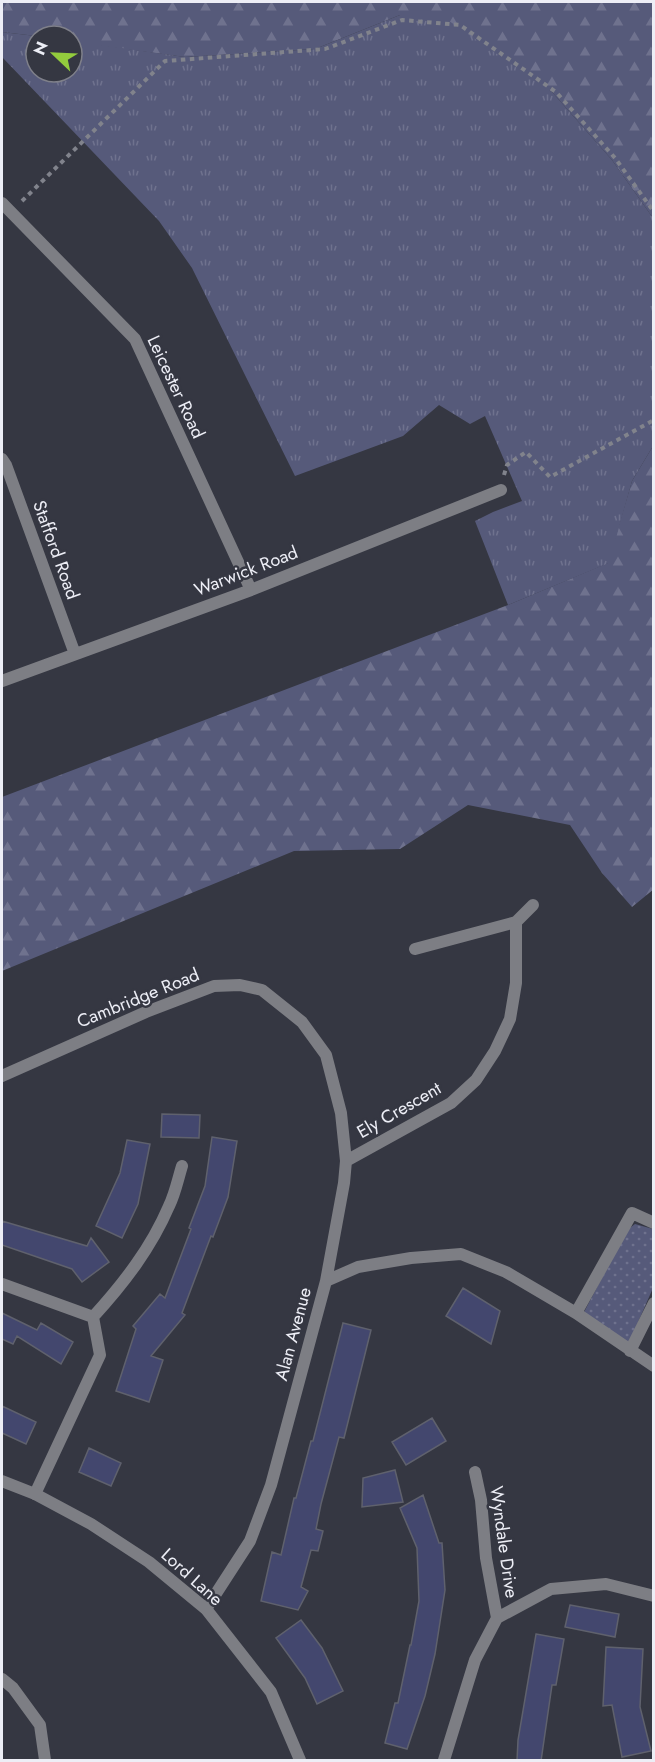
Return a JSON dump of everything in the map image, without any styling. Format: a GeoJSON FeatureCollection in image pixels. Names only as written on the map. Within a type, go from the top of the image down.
{"type":"FeatureCollection","features":[{"type":"Feature","properties":{"kind":"street","name":"Leicester Road"},"geometry":{"type":"LineString","coordinates":[[6,208],[135,339],[251,590]]}},
{"type":"Feature","properties":{"kind":"street","name":"Stafford Road"},"geometry":{"type":"LineString","coordinates":[[2,459],[75,654]]}},
{"type":"Feature","properties":{"kind":"street","name":"Warwick Road"},"geometry":{"type":"LineString","coordinates":[[2,681],[251,590],[501,490]]}},
{"type":"Feature","properties":{"kind":"street"},"geometry":{"type":"LineString","coordinates":[[415,949],[516,922],[533,905]]}},
{"type":"Feature","properties":{"kind":"street","name":"Ely Crescent"},"geometry":{"type":"LineString","coordinates":[[346,1161],[451,1103],[476,1080],[495,1051],[510,1019],[516,983],[516,922]]}},
{"type":"Feature","properties":{"kind":"street","name":"Cambridge Road"},"geometry":{"type":"LineString","coordinates":[[2,1076],[146,1012],[214,987],[240,985],[262,990],[302,1022],[326,1055],[341,1113],[346,1161],[326,1281]]}},
{"type":"Feature","properties":{"kind":"street"},"geometry":{"type":"LineString","coordinates":[[93,1317],[117,1291],[145,1252],[170,1205],[183,1166]]}},
{"type":"Feature","properties":{"kind":"street"},"geometry":{"type":"LineString","coordinates":[[576,1313],[632,1213],[654,1223]]}},
{"type":"Feature","properties":{"kind":"street","name":"Alan Avenue"},"geometry":{"type":"LineString","coordinates":[[206,1609],[250,1541],[271,1485],[326,1281],[358,1267],[411,1258],[461,1254],[506,1272],[576,1313],[654,1366]]}},
{"type":"Feature","properties":{"kind":"street"},"geometry":{"type":"LineString","coordinates":[[2,1284],[93,1317]]}},
{"type":"Feature","properties":{"kind":"street"},"geometry":{"type":"LineString","coordinates":[[630,1351],[654,1303]]}},
{"type":"Feature","properties":{"kind":"street"},"geometry":{"type":"LineString","coordinates":[[35,1494],[100,1354],[93,1317]]}},
{"type":"Feature","properties":{"kind":"street","name":"Wyndale Drive"},"geometry":{"type":"LineString","coordinates":[[475,1472],[497,1618]]}},
{"type":"Feature","properties":{"kind":"street","name":"Lord Lane"},"geometry":{"type":"LineString","coordinates":[[2,1481],[35,1494],[91,1524],[149,1562],[206,1609],[271,1692],[300,1761]]}},
{"type":"Feature","properties":{"kind":"street","name":"Wyndale Drive"},"geometry":{"type":"LineString","coordinates":[[444,1761],[476,1660],[497,1618],[551,1589],[606,1584],[654,1596]]}},
{"type":"Feature","properties":{"kind":"street"},"geometry":{"type":"LineString","coordinates":[[2,1679],[13,1688],[40,1725],[45,1761]]}},
{"type":"Feature","properties":{"kind":"path"},"geometry":{"type":"LineString","coordinates":[[6,208],[165,61],[325,49],[402,20],[460,24],[556,92],[615,158],[654,212]]}},
{"type":"Feature","properties":{"kind":"path"},"geometry":{"type":"LineString","coordinates":[[501,490],[507,465],[526,453],[550,477],[654,420]]}},
{"type":"Feature","properties":{"kind":"green space"},"geometry":{"type":"Polygon","coordinates":[[[2,2],[653,2],[653,218],[612,160],[552,92],[400,15],[315,49],[185,57],[84,44],[84,24],[24,24],[24,35],[2,32],[2,2]]]}},
{"type":"Feature","properties":{"kind":"green space"},"geometry":{"type":"Polygon","coordinates":[[[439,14],[552,92],[612,160],[653,218],[653,446],[632,481],[609,563],[508,605],[475,521],[522,501],[485,416],[470,424],[439,405],[403,436],[295,476],[192,268],[159,221],[28,84],[84,84],[84,43],[185,57],[315,49],[400,15],[439,14]]]}},
{"type":"Feature","properties":{"kind":"green space"},"geometry":{"type":"Polygon","coordinates":[[[2,32],[24,35],[24,80],[2,57],[2,32]]]}},
{"type":"Feature","properties":{"kind":"green space"},"geometry":{"type":"Polygon","coordinates":[[[653,446],[654,889],[632,907],[602,873],[570,825],[468,805],[400,849],[294,851],[2,971],[2,797],[508,605],[608,563],[632,481],[653,446]]]}},
{"type":"Feature","properties":{"kind":"green space"},"geometry":{"type":"Polygon","coordinates":[[[635,1224],[653,1229],[653,1288],[628,1345],[583,1314],[627,1230],[635,1224]]]}},
{"type":"Feature","properties":{"kind":"building"},"geometry":{"type":"Polygon","coordinates":[[[162,1114],[200,1115],[199,1138],[161,1137],[162,1114]]]}},
{"type":"Feature","properties":{"kind":"building"},"geometry":{"type":"Polygon","coordinates":[[[212,1137],[237,1141],[228,1197],[182,1313],[185,1315],[151,1356],[163,1360],[149,1402],[116,1391],[136,1329],[133,1326],[160,1294],[165,1298],[205,1186],[212,1137]]]}},
{"type":"Feature","properties":{"kind":"building"},"geometry":{"type":"Polygon","coordinates":[[[127,1140],[150,1144],[138,1204],[122,1238],[96,1226],[120,1173],[127,1140]]]}},
{"type":"Feature","properties":{"kind":"building"},"geometry":{"type":"Polygon","coordinates":[[[2,1221],[87,1246],[91,1238],[109,1262],[82,1282],[72,1269],[2,1245],[2,1221]]]}},
{"type":"Feature","properties":{"kind":"building"},"geometry":{"type":"Polygon","coordinates":[[[463,1288],[500,1311],[491,1344],[446,1316],[463,1288]]]}},
{"type":"Feature","properties":{"kind":"building"},"geometry":{"type":"Polygon","coordinates":[[[2,1313],[37,1330],[41,1323],[73,1342],[61,1364],[17,1336],[13,1344],[2,1339],[2,1313]]]}},
{"type":"Feature","properties":{"kind":"building"},"geometry":{"type":"Polygon","coordinates":[[[343,1323],[371,1330],[344,1438],[339,1437],[321,1504],[316,1529],[323,1531],[318,1551],[311,1550],[301,1587],[308,1591],[298,1610],[261,1601],[272,1552],[281,1555],[294,1498],[296,1498],[311,1441],[313,1441],[343,1323]]]}},
{"type":"Feature","properties":{"kind":"building"},"geometry":{"type":"Polygon","coordinates":[[[2,1406],[36,1422],[26,1444],[2,1433],[2,1406]]]}},
{"type":"Feature","properties":{"kind":"building"},"geometry":{"type":"Polygon","coordinates":[[[432,1418],[446,1441],[406,1465],[392,1442],[432,1418]]]}},
{"type":"Feature","properties":{"kind":"building"},"geometry":{"type":"Polygon","coordinates":[[[89,1448],[121,1463],[111,1486],[79,1472],[89,1448]]]}},
{"type":"Feature","properties":{"kind":"building"},"geometry":{"type":"Polygon","coordinates":[[[395,1470],[403,1502],[362,1507],[363,1478],[395,1470]]]}},
{"type":"Feature","properties":{"kind":"building"},"geometry":{"type":"Polygon","coordinates":[[[423,1495],[439,1543],[442,1543],[445,1590],[435,1654],[425,1696],[407,1749],[385,1743],[395,1703],[398,1703],[419,1601],[417,1548],[400,1508],[423,1495]]]}},
{"type":"Feature","properties":{"kind":"building"},"geometry":{"type":"Polygon","coordinates":[[[570,1605],[619,1614],[615,1637],[565,1627],[570,1605]]]}},
{"type":"Feature","properties":{"kind":"building"},"geometry":{"type":"Polygon","coordinates":[[[301,1620],[322,1648],[343,1691],[317,1704],[305,1678],[276,1638],[301,1620]]]}},
{"type":"Feature","properties":{"kind":"building"},"geometry":{"type":"Polygon","coordinates":[[[536,1634],[564,1639],[556,1685],[552,1685],[541,1761],[517,1761],[518,1740],[536,1634]]]}},
{"type":"Feature","properties":{"kind":"building"},"geometry":{"type":"Polygon","coordinates":[[[606,1647],[643,1649],[640,1707],[651,1751],[622,1757],[612,1705],[603,1706],[606,1647]]]}}]}
